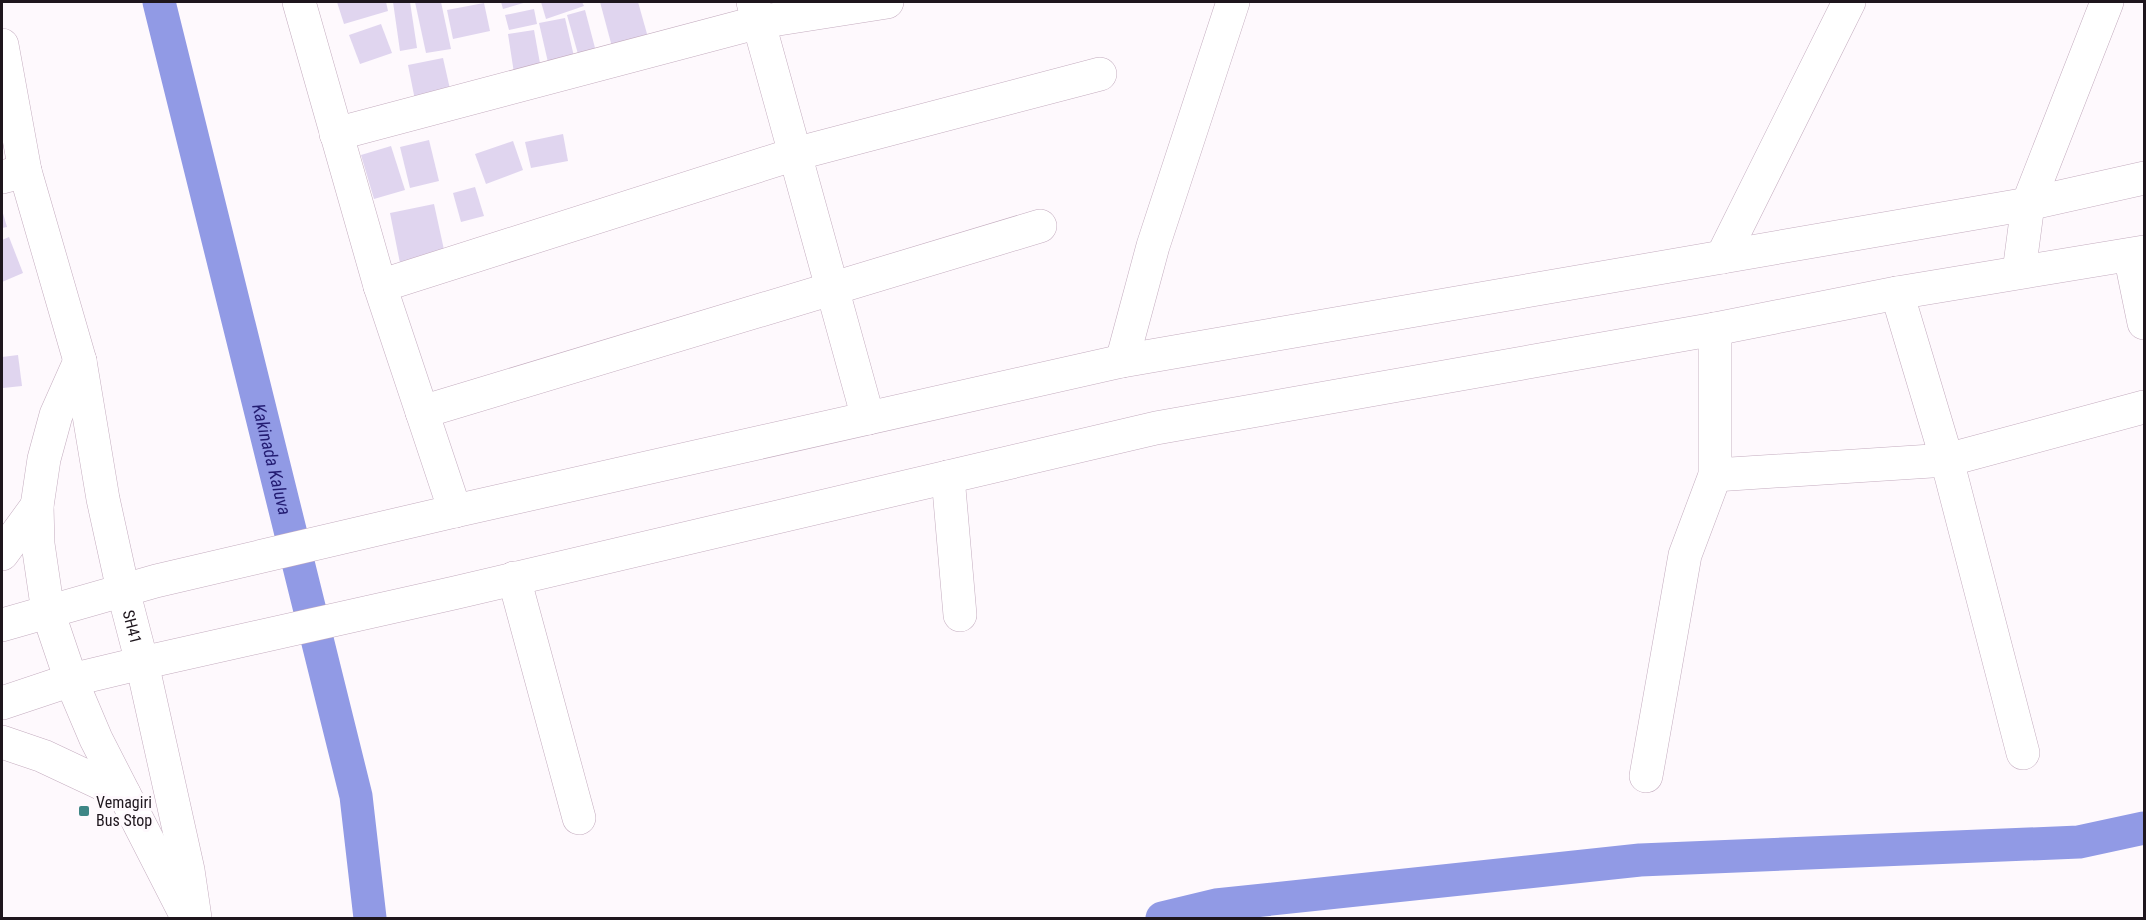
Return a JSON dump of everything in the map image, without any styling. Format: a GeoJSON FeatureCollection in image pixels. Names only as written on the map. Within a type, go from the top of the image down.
{"type":"FeatureCollection","features":[{"type":"Feature","properties":{"kind":"main road"},"geometry":{"type":"LineString","coordinates":[[299,2],[380,286],[454,511]]}},
{"type":"Feature","properties":{"kind":"main road"},"geometry":{"type":"LineString","coordinates":[[336,134],[756,12],[887,2]]}},
{"type":"Feature","properties":{"kind":"main road"},"geometry":{"type":"LineString","coordinates":[[1122,361],[1154,246],[1233,2]]}},
{"type":"Feature","properties":{"kind":"main road"},"geometry":{"type":"LineString","coordinates":[[1722,257],[1849,2]]}},
{"type":"Feature","properties":{"kind":"main road"},"geometry":{"type":"LineString","coordinates":[[2019,272],[2028,204],[2107,2]]}},
{"type":"Feature","properties":{"kind":"main road"},"geometry":{"type":"LineString","coordinates":[[756,12],[868,418]]}},
{"type":"Feature","properties":{"kind":"main road","name":"SH41"},"geometry":{"type":"LineString","coordinates":[[2,45],[13,174],[80,361],[104,499],[188,870],[195,918]]}},
{"type":"Feature","properties":{"kind":"main road"},"geometry":{"type":"LineString","coordinates":[[380,286],[795,154],[1100,74]]}},
{"type":"Feature","properties":{"kind":"main road"},"geometry":{"type":"LineString","coordinates":[[2,626],[156,581],[454,511],[1122,361],[2028,204],[2145,178]]}},
{"type":"Feature","properties":{"kind":"main road"},"geometry":{"type":"LineString","coordinates":[[422,412],[1040,226]]}},
{"type":"Feature","properties":{"kind":"main road"},"geometry":{"type":"LineString","coordinates":[[2,703],[71,680],[142,663],[454,593],[1156,428],[1715,329],[1897,293],[2137,254],[2145,323]]}},
{"type":"Feature","properties":{"kind":"main road"},"geometry":{"type":"LineString","coordinates":[[1897,293],[1947,460],[2024,753]]}},
{"type":"Feature","properties":{"kind":"main road"},"geometry":{"type":"LineString","coordinates":[[1646,776],[1685,555],[1715,475],[1715,329]]}},
{"type":"Feature","properties":{"kind":"main road"},"geometry":{"type":"LineString","coordinates":[[80,361],[56,415],[44,459],[37,506],[38,544],[48,612],[71,680],[96,739],[188,918]]}},
{"type":"Feature","properties":{"kind":"main road"},"geometry":{"type":"LineString","coordinates":[[1715,475],[1947,460],[2145,407]]}},
{"type":"Feature","properties":{"kind":"main road"},"geometry":{"type":"LineString","coordinates":[[948,477],[960,615]]}},
{"type":"Feature","properties":{"kind":"main road"},"geometry":{"type":"LineString","coordinates":[[2,554],[37,506]]}},
{"type":"Feature","properties":{"kind":"main road"},"geometry":{"type":"LineString","coordinates":[[514,578],[579,818]]}},
{"type":"Feature","properties":{"kind":"main road"},"geometry":{"type":"LineString","coordinates":[[2,742],[43,756],[124,794]]}},
{"type":"Feature","properties":{"kind":"building"},"geometry":{"type":"Polygon","coordinates":[[[337,2],[386,2],[388,11],[344,24],[337,2]]]}},
{"type":"Feature","properties":{"kind":"building"},"geometry":{"type":"Polygon","coordinates":[[[393,2],[410,2],[417,48],[400,51],[393,2]]]}},
{"type":"Feature","properties":{"kind":"building"},"geometry":{"type":"Polygon","coordinates":[[[415,2],[441,2],[451,49],[426,53],[415,2]]]}},
{"type":"Feature","properties":{"kind":"building"},"geometry":{"type":"Polygon","coordinates":[[[501,2],[527,2],[503,9],[501,2]]]}},
{"type":"Feature","properties":{"kind":"building"},"geometry":{"type":"Polygon","coordinates":[[[541,2],[582,2],[584,6],[546,19],[541,2]]]}},
{"type":"Feature","properties":{"kind":"building"},"geometry":{"type":"Polygon","coordinates":[[[600,2],[638,2],[651,48],[615,58],[600,2]]]}},
{"type":"Feature","properties":{"kind":"building"},"geometry":{"type":"Polygon","coordinates":[[[484,3],[490,31],[453,39],[447,10],[484,3]]]}},
{"type":"Feature","properties":{"kind":"building"},"geometry":{"type":"Polygon","coordinates":[[[534,9],[537,24],[509,30],[505,15],[534,9]]]}},
{"type":"Feature","properties":{"kind":"building"},"geometry":{"type":"Polygon","coordinates":[[[585,10],[599,63],[582,68],[567,15],[585,10]]]}},
{"type":"Feature","properties":{"kind":"building"},"geometry":{"type":"Polygon","coordinates":[[[565,18],[576,65],[550,71],[539,23],[565,18]]]}},
{"type":"Feature","properties":{"kind":"building"},"geometry":{"type":"Polygon","coordinates":[[[381,24],[392,53],[360,64],[349,35],[381,24]]]}},
{"type":"Feature","properties":{"kind":"building"},"geometry":{"type":"Polygon","coordinates":[[[534,30],[541,69],[514,73],[508,34],[534,30]]]}},
{"type":"Feature","properties":{"kind":"building"},"geometry":{"type":"Polygon","coordinates":[[[443,58],[452,98],[416,105],[408,65],[443,58]]]}},
{"type":"Feature","properties":{"kind":"building"},"geometry":{"type":"Polygon","coordinates":[[[563,134],[568,161],[531,168],[525,142],[563,134]]]}},
{"type":"Feature","properties":{"kind":"building"},"geometry":{"type":"Polygon","coordinates":[[[429,140],[439,181],[410,188],[400,147],[429,140]]]}},
{"type":"Feature","properties":{"kind":"building"},"geometry":{"type":"Polygon","coordinates":[[[513,141],[523,170],[486,184],[475,154],[513,141]]]}},
{"type":"Feature","properties":{"kind":"building"},"geometry":{"type":"Polygon","coordinates":[[[391,146],[405,190],[374,199],[361,155],[391,146]]]}},
{"type":"Feature","properties":{"kind":"building"},"geometry":{"type":"Polygon","coordinates":[[[475,187],[484,216],[461,222],[453,193],[475,187]]]}},
{"type":"Feature","properties":{"kind":"building"},"geometry":{"type":"Polygon","coordinates":[[[434,204],[446,259],[401,268],[390,213],[434,204]]]}},
{"type":"Feature","properties":{"kind":"building"},"geometry":{"type":"Polygon","coordinates":[[[2,210],[7,227],[2,228],[2,210]]]}},
{"type":"Feature","properties":{"kind":"building"},"geometry":{"type":"Polygon","coordinates":[[[9,237],[23,273],[2,282],[2,240],[9,237]]]}},
{"type":"Feature","properties":{"kind":"building"},"geometry":{"type":"Polygon","coordinates":[[[18,355],[22,386],[3,388],[2,357],[18,355]]]}},
{"type":"Feature","properties":{"kind":"waterway","name":"Kakinada Kaluva"},"geometry":{"type":"LineString","coordinates":[[159,2],[356,796],[370,918]]}},
{"type":"Feature","properties":{"kind":"waterway"},"geometry":{"type":"LineString","coordinates":[[1162,918],[1216,905],[1640,860],[2079,842],[2144,828]]}},
{"type":"Feature","properties":{"kind":"place","name":"Vemagiri Bus Stop"},"geometry":{"type":"Point","coordinates":[84,811]}}]}
